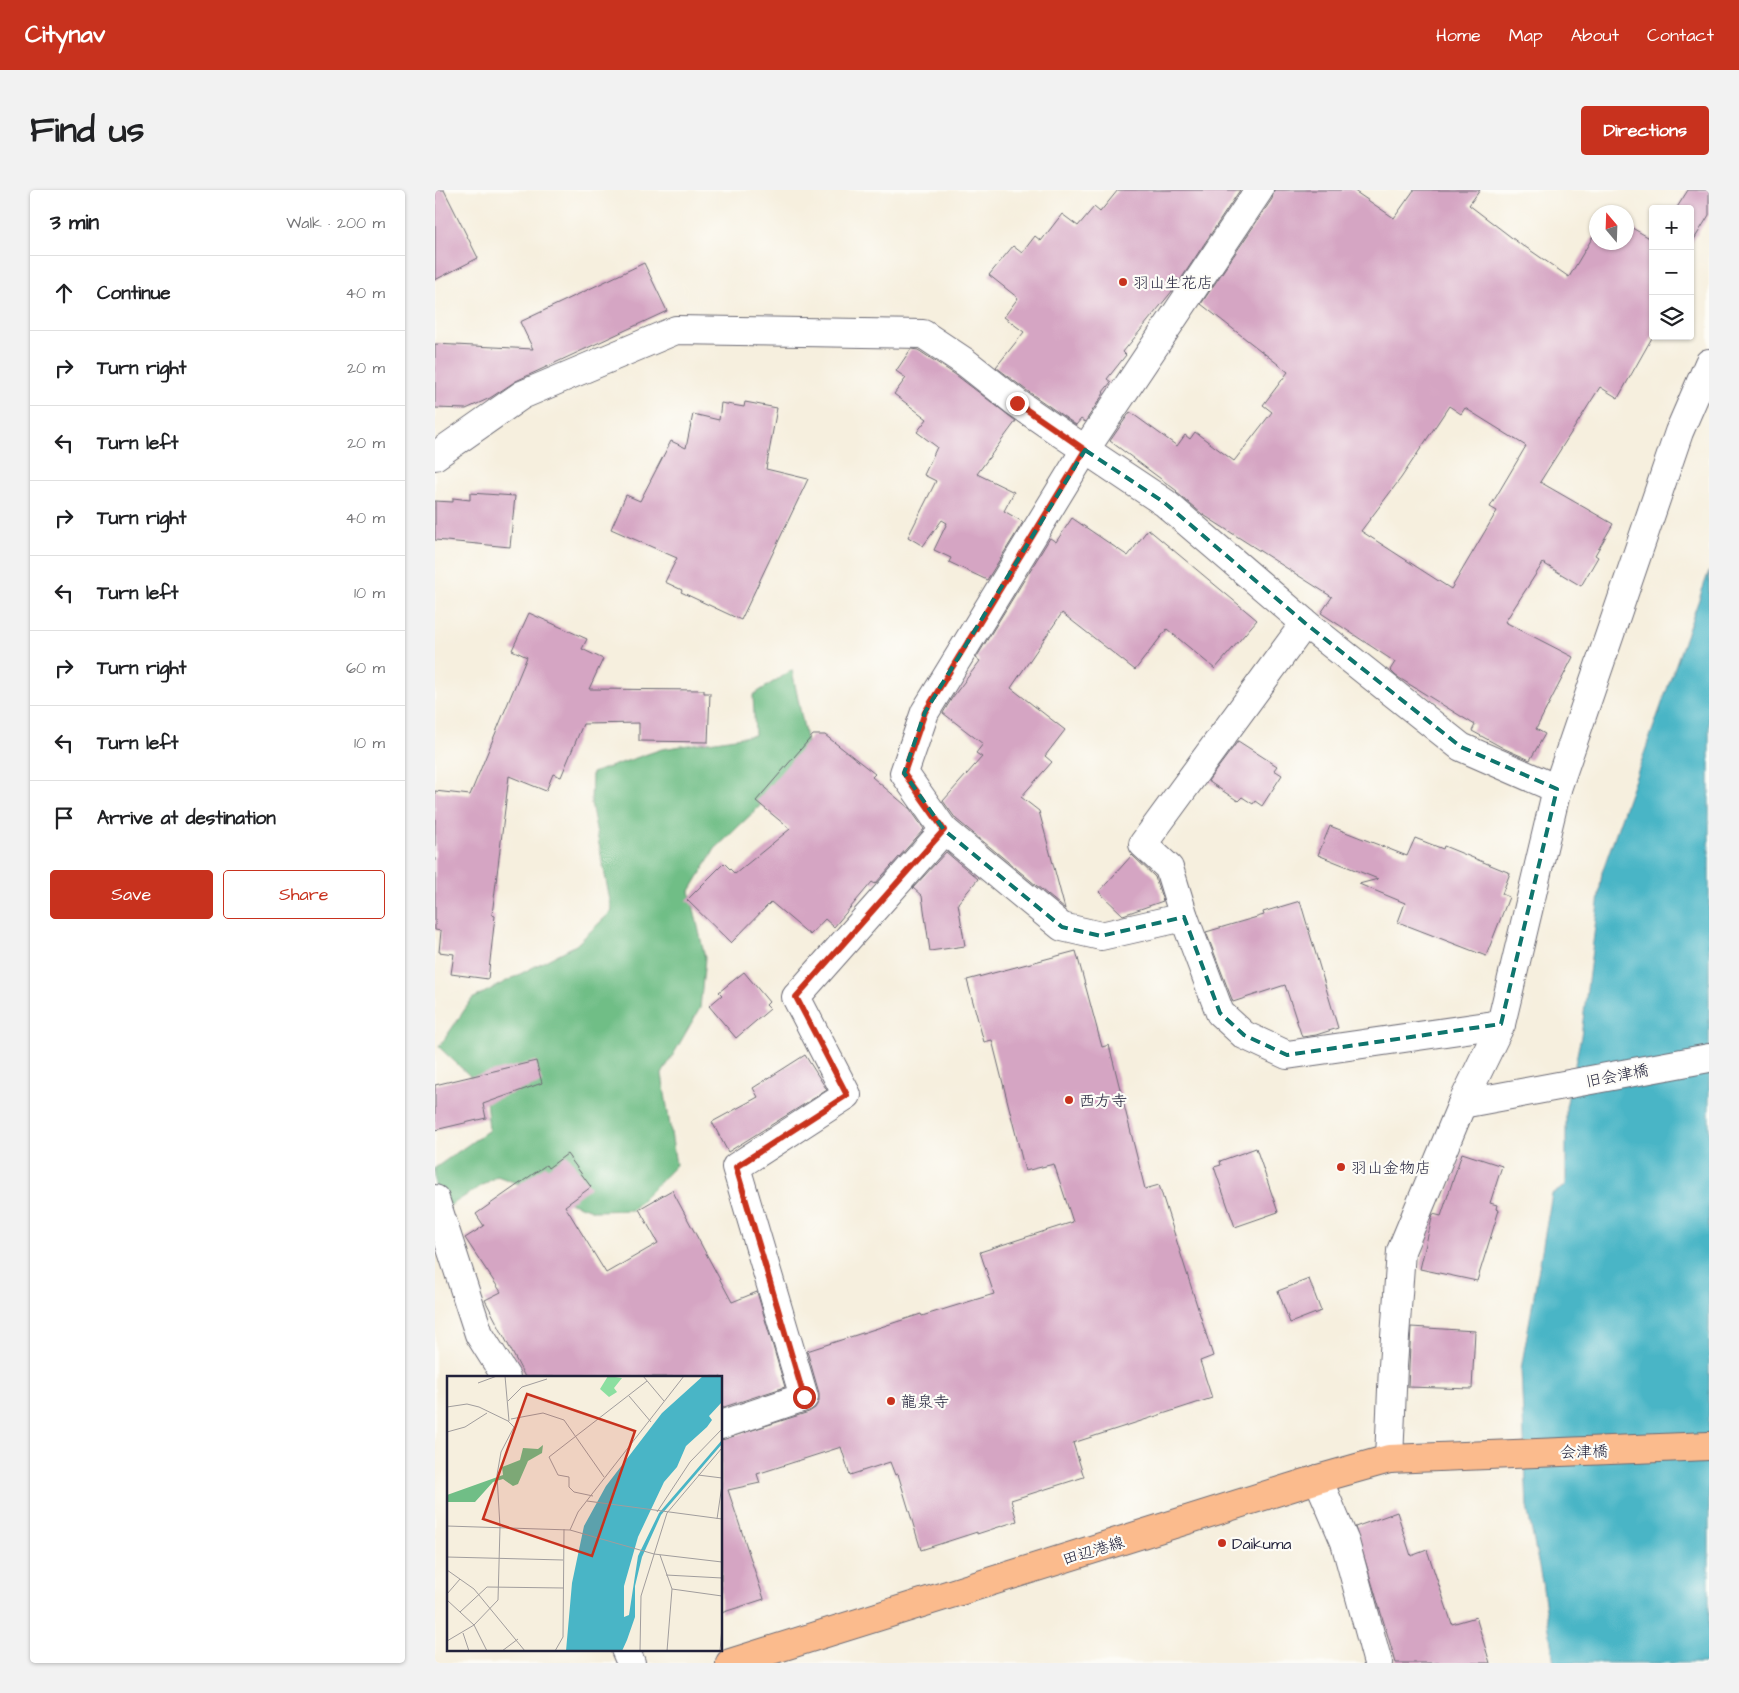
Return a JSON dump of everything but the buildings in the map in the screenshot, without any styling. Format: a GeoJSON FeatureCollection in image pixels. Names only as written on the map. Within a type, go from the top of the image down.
{"type":"FeatureCollection","features":[{"type":"Feature","properties":{"kind":"main road","name":"会津橋"},"geometry":{"type":"LineString","coordinates":[[1459,1456],[1709,1446]]}},
{"type":"Feature","properties":{"kind":"main road","name":"田辺港線"},"geometry":{"type":"LineString","coordinates":[[730,1663],[1318,1479],[1389,1459],[1459,1456]]}},
{"type":"Feature","properties":{"kind":"street"},"geometry":{"type":"LineString","coordinates":[[1184,917],[1101,936],[1062,927],[944,830],[904,773],[925,712],[1085,450],[1259,190]]}},
{"type":"Feature","properties":{"kind":"street"},"geometry":{"type":"LineString","coordinates":[[435,456],[523,395],[676,330],[923,334],[965,362],[1017,403],[1165,504],[1305,623],[1461,747],[1557,789]]}},
{"type":"Feature","properties":{"kind":"street"},"geometry":{"type":"LineString","coordinates":[[1389,1459],[1401,1251],[1462,1104],[1501,1024],[1557,789],[1679,432],[1709,362]]}},
{"type":"Feature","properties":{"kind":"street"},"geometry":{"type":"LineString","coordinates":[[1305,623],[1143,844],[1169,868],[1184,917],[1220,1013],[1244,1035],[1287,1055],[1501,1024]]}},
{"type":"Feature","properties":{"kind":"street"},"geometry":{"type":"LineString","coordinates":[[723,1424],[804,1397],[736,1167],[847,1095],[796,997],[944,830]]}},
{"type":"Feature","properties":{"kind":"street","name":"旧会津橋"},"geometry":{"type":"LineString","coordinates":[[1462,1104],[1709,1058]]}},
{"type":"Feature","properties":{"kind":"street"},"geometry":{"type":"LineString","coordinates":[[435,1199],[479,1334],[505,1376]]}},
{"type":"Feature","properties":{"kind":"street"},"geometry":{"type":"LineString","coordinates":[[1318,1479],[1345,1542],[1379,1663]]}},
{"type":"Feature","properties":{"kind":"street"},"geometry":{"type":"LineString","coordinates":[[625,1650],[631,1663]]}},
{"type":"Feature","properties":{"kind":"highlighted area"},"geometry":{"type":"Polygon","coordinates":[[[1085,450],[1165,503],[1305,623],[1461,747],[1557,789],[1501,1024],[1287,1055],[1244,1035],[1220,1013],[1184,917],[1101,936],[1062,927],[944,830],[904,773],[925,712],[1085,450]]]}},
{"type":"Feature","properties":{"kind":"green space"},"geometry":{"type":"Polygon","coordinates":[[[792,670],[810,758],[715,849],[690,891],[705,958],[700,1008],[662,1074],[676,1165],[632,1210],[594,1211],[497,1176],[435,1215],[435,1168],[489,1130],[485,1090],[439,1047],[472,999],[576,945],[612,911],[591,803],[592,773],[662,749],[755,735],[753,695],[792,670]]]}},
{"type":"Feature","properties":{"kind":"water"},"geometry":{"type":"Polygon","coordinates":[[[1709,571],[1709,1663],[1554,1663],[1542,1582],[1527,1507],[1521,1369],[1552,1194],[1566,1186],[1566,1107],[1581,1036],[1602,872],[1709,571]]]}},
{"type":"Feature","properties":{"kind":"place","name":"羽山生花店"},"geometry":{"type":"Point","coordinates":[1123,282]}},
{"type":"Feature","properties":{"kind":"place","name":"西方寺"},"geometry":{"type":"Point","coordinates":[1069,1100]}},
{"type":"Feature","properties":{"kind":"place","name":"羽山金物店"},"geometry":{"type":"Point","coordinates":[1341,1167]}},
{"type":"Feature","properties":{"kind":"place","name":"龍泉寺"},"geometry":{"type":"Point","coordinates":[891,1401]}},
{"type":"Feature","properties":{"kind":"place","name":"Daikuma"},"geometry":{"type":"Point","coordinates":[1222,1543]}},
{"type":"Feature","properties":{"kind":"route"},"geometry":{"type":"LineString","coordinates":[[804,1397],[736,1167],[847,1095],[796,997],[944,830],[904,773],[925,712],[1085,450],[1017,403]]}}]}
